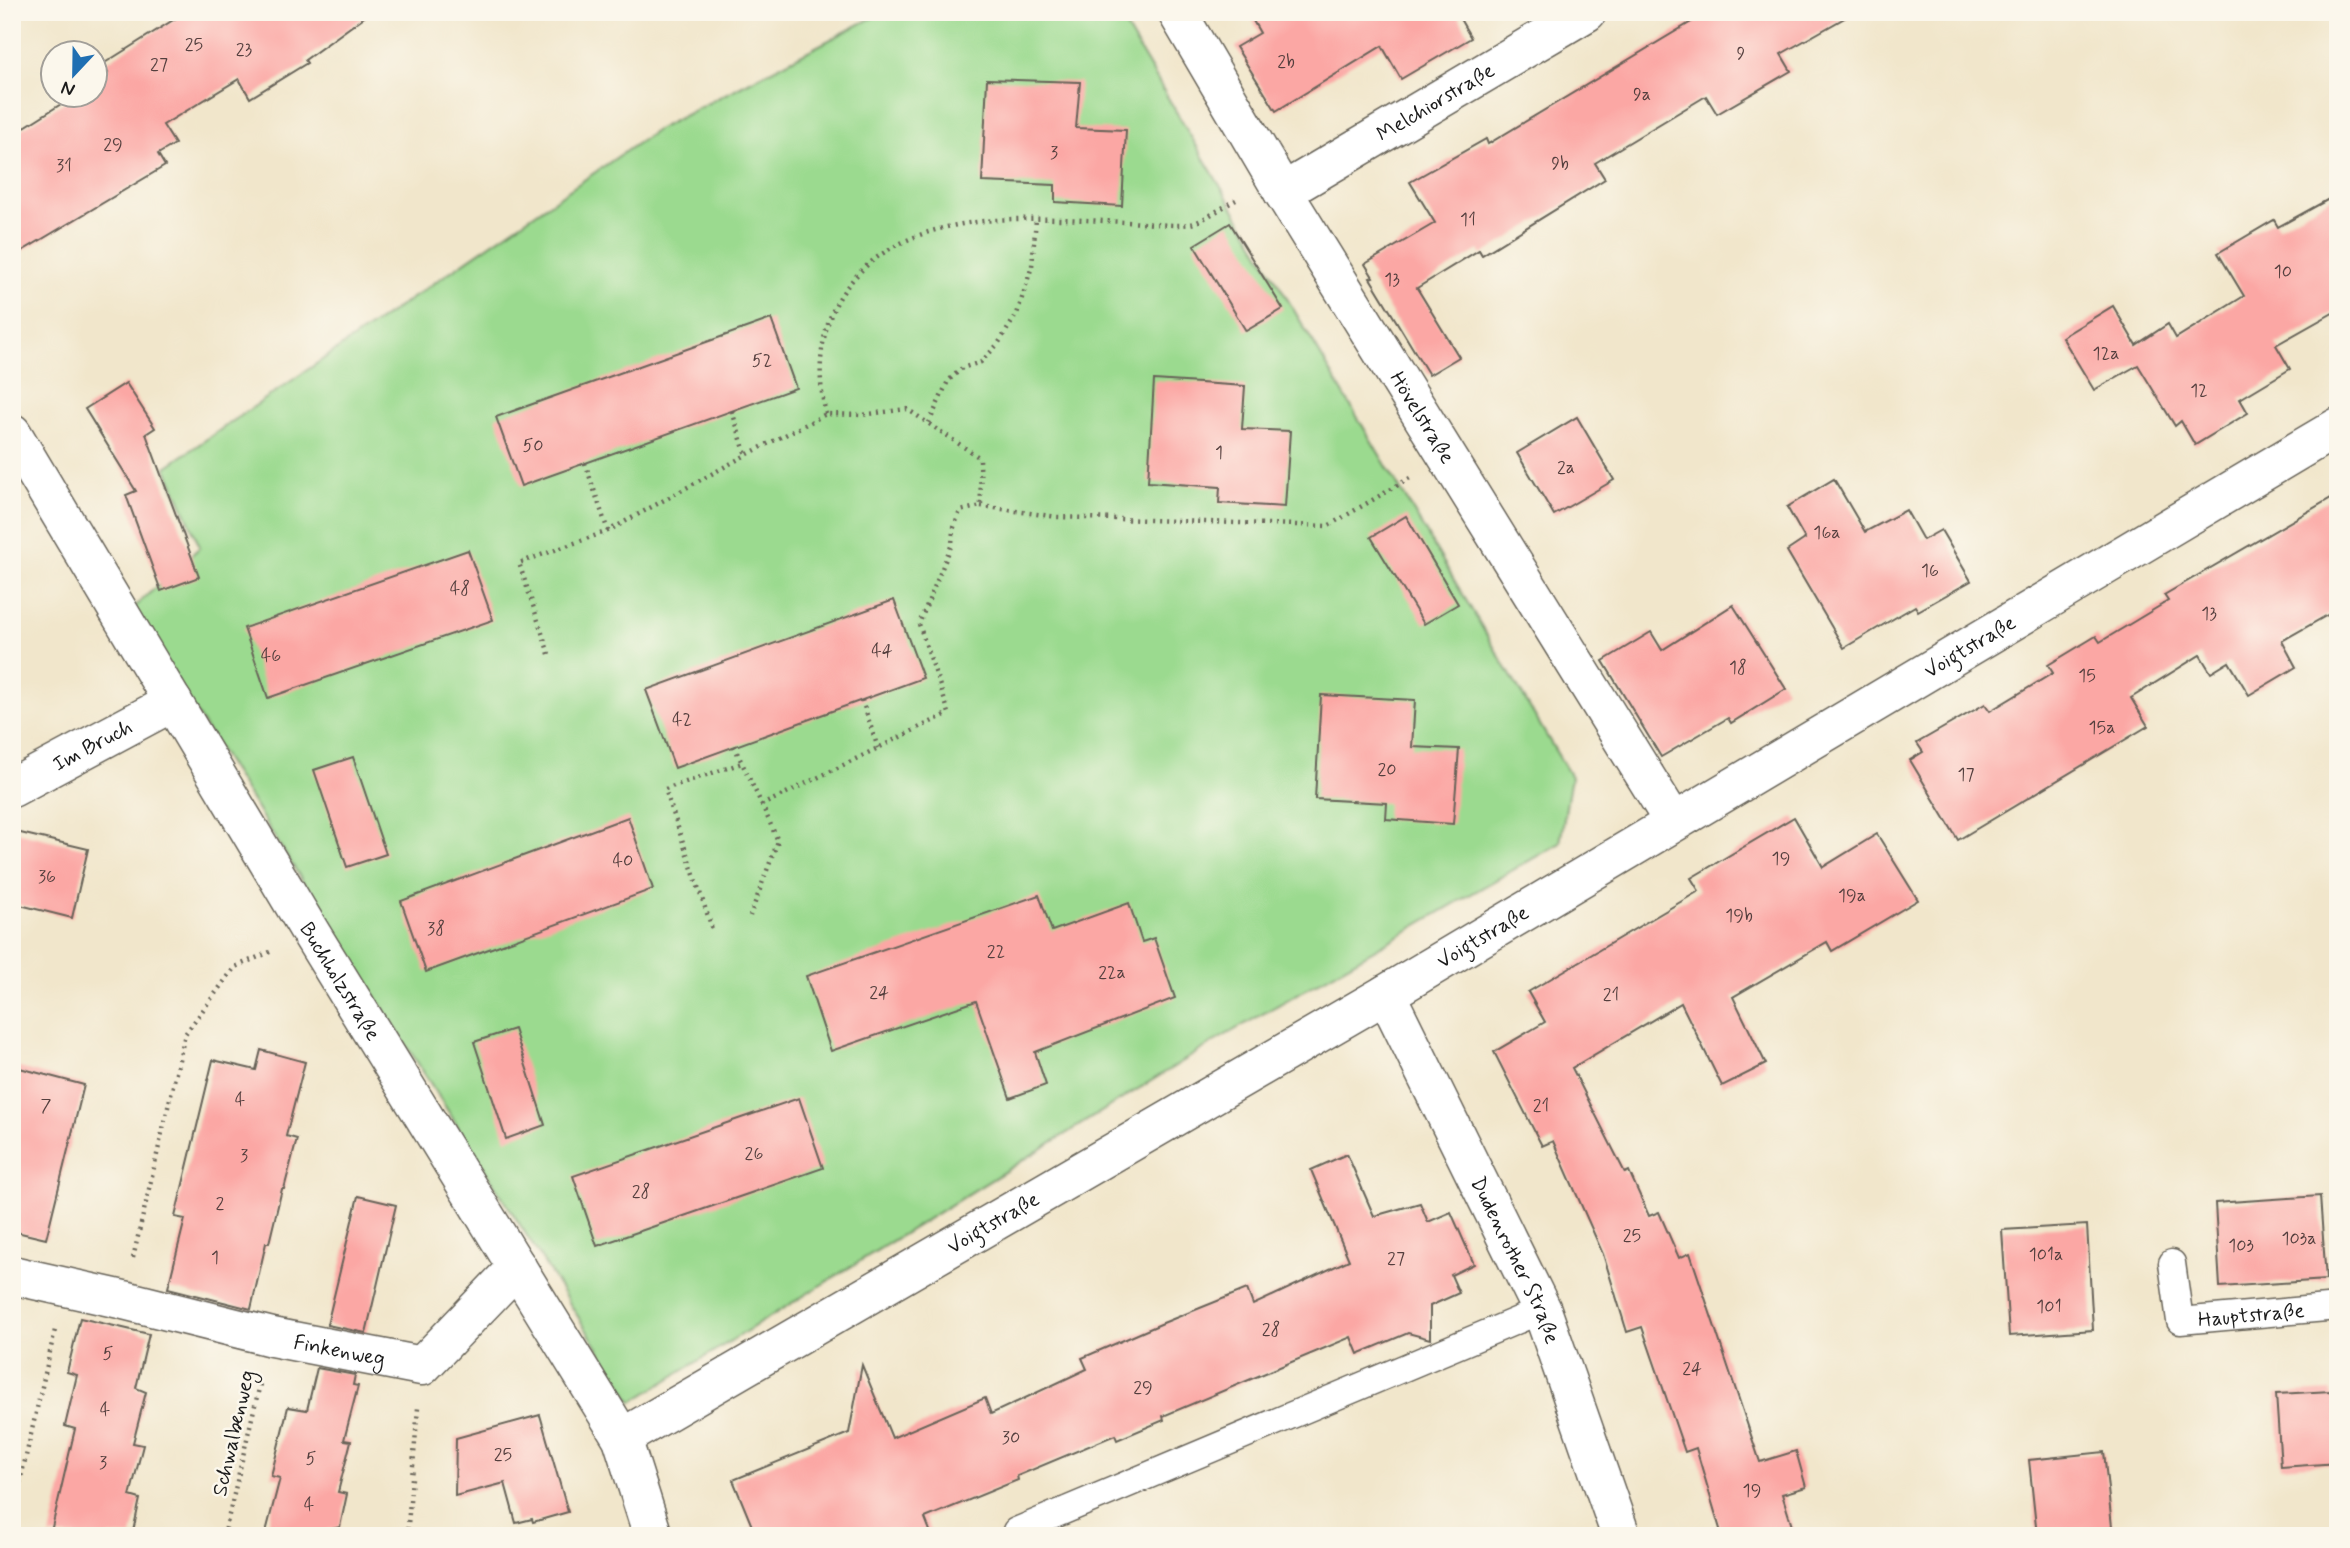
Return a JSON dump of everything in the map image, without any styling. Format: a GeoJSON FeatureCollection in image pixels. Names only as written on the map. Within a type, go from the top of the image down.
{"type":"FeatureCollection","features":[{"type":"Feature","properties":{"kind":"street","name":"Hövelstraße"},"geometry":{"type":"LineString","coordinates":[[1177,12],[1279,185],[1673,821]]}},
{"type":"Feature","properties":{"kind":"street","name":"Melchiorstraße"},"geometry":{"type":"LineString","coordinates":[[1279,185],[1587,12]]}},
{"type":"Feature","properties":{"kind":"street","name":"Voigtstraße"},"geometry":{"type":"LineString","coordinates":[[622,1438],[1386,993],[2338,427]]}},
{"type":"Feature","properties":{"kind":"street","name":"Buchholzstraße"},"geometry":{"type":"LineString","coordinates":[[12,433],[312,935],[622,1438],[653,1536]]}},
{"type":"Feature","properties":{"kind":"street","name":"Im Bruch"},"geometry":{"type":"LineString","coordinates":[[12,788],[173,702]]}},
{"type":"Feature","properties":{"kind":"street","name":"Dudenrother Straße"},"geometry":{"type":"LineString","coordinates":[[1386,993],[1542,1310],[1621,1536]]}},
{"type":"Feature","properties":{"kind":"street"},"geometry":{"type":"LineString","coordinates":[[422,1366],[517,1267]]}},
{"type":"Feature","properties":{"kind":"street","name":"Finkenweg"},"geometry":{"type":"LineString","coordinates":[[12,1275],[272,1338],[422,1366]]}},
{"type":"Feature","properties":{"kind":"lane","name":"Hauptstraße"},"geometry":{"type":"LineString","coordinates":[[2172,1264],[2180,1321],[2338,1307]]}},
{"type":"Feature","properties":{"kind":"lane"},"geometry":{"type":"LineString","coordinates":[[1016,1531],[1542,1310]]}},
{"type":"Feature","properties":{"kind":"path"},"geometry":{"type":"LineString","coordinates":[[826,414],[820,379],[821,358],[830,317],[841,293],[873,260],[905,240],[933,231],[1004,218],[1192,224],[1279,185]]}},
{"type":"Feature","properties":{"kind":"path"},"geometry":{"type":"LineString","coordinates":[[929,424],[948,381],[962,368],[981,362],[998,344],[1017,314],[1032,266],[1037,219]]}},
{"type":"Feature","properties":{"kind":"path"},"geometry":{"type":"LineString","coordinates":[[549,654],[519,563],[608,531],[826,414],[862,415],[907,409],[980,458],[981,506]]}},
{"type":"Feature","properties":{"kind":"path"},"geometry":{"type":"LineString","coordinates":[[732,411],[746,455]]}},
{"type":"Feature","properties":{"kind":"path"},"geometry":{"type":"LineString","coordinates":[[762,805],[949,713],[919,624],[952,544],[953,530],[960,511],[981,506],[1057,517],[1328,526],[1447,456]]}},
{"type":"Feature","properties":{"kind":"path"},"geometry":{"type":"LineString","coordinates":[[585,463],[608,531]]}},
{"type":"Feature","properties":{"kind":"path"},"geometry":{"type":"LineString","coordinates":[[862,700],[877,748]]}},
{"type":"Feature","properties":{"kind":"path"},"geometry":{"type":"LineString","coordinates":[[734,746],[778,841],[750,916]]}},
{"type":"Feature","properties":{"kind":"path"},"geometry":{"type":"LineString","coordinates":[[712,928],[665,789],[742,763]]}},
{"type":"Feature","properties":{"kind":"path"},"geometry":{"type":"LineString","coordinates":[[124,1300],[185,1034],[235,967],[312,935]]}},
{"type":"Feature","properties":{"kind":"path"},"geometry":{"type":"LineString","coordinates":[[12,1517],[65,1288]]}},
{"type":"Feature","properties":{"kind":"path","name":"Schwalbenweg"},"geometry":{"type":"LineString","coordinates":[[224,1536],[272,1338]]}},
{"type":"Feature","properties":{"kind":"path"},"geometry":{"type":"LineString","coordinates":[[407,1536],[422,1366]]}},
{"type":"Feature","properties":{"kind":"green space"},"geometry":{"type":"Polygon","coordinates":[[[883,12],[1117,12],[1571,777],[1560,843],[1219,1039],[632,1402],[131,610],[200,547],[166,467],[658,129],[883,12]]]}},
{"type":"Feature","properties":{"kind":"building"},"geometry":{"type":"Polygon","coordinates":[[[186,12],[371,12],[305,60],[307,63],[250,98],[239,79],[163,125],[175,144],[158,154],[165,166],[12,257],[12,135],[55,108],[108,108],[108,61],[186,12]]]}},
{"type":"Feature","properties":{"kind":"building"},"geometry":{"type":"Polygon","coordinates":[[[1248,12],[1456,12],[1471,38],[1401,79],[1382,46],[1276,111],[1236,47],[1260,33],[1248,12]]]}},
{"type":"Feature","properties":{"kind":"building"},"geometry":{"type":"Polygon","coordinates":[[[1708,12],[1855,12],[1781,54],[1791,71],[1717,114],[1706,96],[1595,163],[1605,179],[1482,255],[1479,250],[1417,288],[1459,357],[1429,375],[1370,278],[1373,277],[1365,264],[1435,223],[1410,182],[1486,139],[1488,144],[1708,12]]]}},
{"type":"Feature","properties":{"kind":"building"},"geometry":{"type":"Polygon","coordinates":[[[987,79],[1080,82],[1076,128],[1126,130],[1122,206],[1055,202],[1055,185],[982,182],[987,79]]]}},
{"type":"Feature","properties":{"kind":"building"},"geometry":{"type":"Polygon","coordinates":[[[2338,194],[2338,310],[2276,345],[2290,369],[2240,399],[2248,413],[2195,445],[2181,421],[2175,426],[2138,365],[2094,390],[2062,337],[2113,306],[2136,345],[2168,324],[2176,338],[2244,296],[2218,253],[2274,220],[2278,227],[2338,194]]]}},
{"type":"Feature","properties":{"kind":"building"},"geometry":{"type":"Polygon","coordinates":[[[1230,223],[1283,309],[1246,331],[1194,245],[1230,223]]]}},
{"type":"Feature","properties":{"kind":"building"},"geometry":{"type":"Polygon","coordinates":[[[771,319],[796,388],[521,486],[496,417],[771,319]]]}},
{"type":"Feature","properties":{"kind":"building"},"geometry":{"type":"Polygon","coordinates":[[[1154,380],[1245,386],[1242,429],[1290,431],[1285,507],[1219,503],[1220,487],[1148,482],[1154,380]]]}},
{"type":"Feature","properties":{"kind":"building"},"geometry":{"type":"Polygon","coordinates":[[[126,383],[155,428],[146,434],[199,577],[161,591],[126,495],[136,491],[85,409],[126,383]]]}},
{"type":"Feature","properties":{"kind":"building"},"geometry":{"type":"Polygon","coordinates":[[[1577,417],[1614,480],[1554,515],[1517,453],[1577,417]]]}},
{"type":"Feature","properties":{"kind":"building"},"geometry":{"type":"Polygon","coordinates":[[[1834,479],[1865,532],[1906,510],[1923,540],[1941,530],[1971,581],[1918,611],[1915,606],[1844,648],[1787,551],[1805,539],[1787,507],[1834,479]]]}},
{"type":"Feature","properties":{"kind":"building"},"geometry":{"type":"Polygon","coordinates":[[[2338,494],[2338,609],[2282,641],[2296,667],[2249,695],[2229,662],[2211,673],[2200,655],[2131,698],[2148,726],[1958,840],[1910,760],[1923,752],[1917,743],[1985,704],[1990,711],[2053,673],[2048,665],[2096,636],[2100,642],[2168,601],[2164,595],[2338,494]]]}},
{"type":"Feature","properties":{"kind":"building"},"geometry":{"type":"Polygon","coordinates":[[[1406,516],[1458,604],[1424,624],[1371,537],[1406,516]]]}},
{"type":"Feature","properties":{"kind":"building"},"geometry":{"type":"Polygon","coordinates":[[[468,550],[493,620],[268,698],[244,628],[468,550]]]}},
{"type":"Feature","properties":{"kind":"building"},"geometry":{"type":"Polygon","coordinates":[[[894,600],[923,678],[675,768],[646,690],[894,600]]]}},
{"type":"Feature","properties":{"kind":"building"},"geometry":{"type":"Polygon","coordinates":[[[1733,605],[1786,689],[1731,723],[1728,718],[1661,757],[1603,661],[1651,632],[1662,650],[1733,605]]]}},
{"type":"Feature","properties":{"kind":"building"},"geometry":{"type":"Polygon","coordinates":[[[1321,695],[1415,700],[1412,747],[1459,749],[1453,824],[1386,819],[1387,803],[1315,799],[1321,695]]]}},
{"type":"Feature","properties":{"kind":"building"},"geometry":{"type":"Polygon","coordinates":[[[353,757],[386,854],[347,867],[314,770],[353,757]]]}},
{"type":"Feature","properties":{"kind":"building"},"geometry":{"type":"Polygon","coordinates":[[[628,817],[653,889],[426,972],[401,901],[628,817]]]}},
{"type":"Feature","properties":{"kind":"building"},"geometry":{"type":"Polygon","coordinates":[[[1794,817],[1823,867],[1877,834],[1918,900],[1832,951],[1827,942],[1733,997],[1766,1064],[1722,1086],[1681,1003],[1572,1068],[1625,1173],[1629,1171],[1649,1216],[1659,1212],[1679,1258],[1690,1253],[1760,1462],[1796,1451],[1806,1487],[1782,1494],[1795,1536],[1722,1536],[1696,1448],[1685,1452],[1642,1327],[1627,1332],[1603,1254],[1553,1141],[1542,1146],[1494,1052],[1545,1022],[1528,992],[1699,891],[1691,878],[1794,817]]]}},
{"type":"Feature","properties":{"kind":"building"},"geometry":{"type":"Polygon","coordinates":[[[12,831],[88,849],[72,918],[12,903],[12,831]]]}},
{"type":"Feature","properties":{"kind":"building"},"geometry":{"type":"Polygon","coordinates":[[[1039,895],[1052,931],[1129,903],[1142,942],[1154,938],[1175,998],[1035,1052],[1046,1085],[1010,1098],[976,1001],[831,1051],[806,976],[1039,895]]]}},
{"type":"Feature","properties":{"kind":"building"},"geometry":{"type":"Polygon","coordinates":[[[514,1029],[545,1125],[506,1139],[474,1042],[514,1029]]]}},
{"type":"Feature","properties":{"kind":"building"},"geometry":{"type":"Polygon","coordinates":[[[261,1050],[305,1062],[286,1136],[297,1139],[269,1243],[266,1243],[251,1309],[168,1288],[185,1219],[175,1217],[213,1060],[256,1070],[261,1050]]]}},
{"type":"Feature","properties":{"kind":"building"},"geometry":{"type":"Polygon","coordinates":[[[12,1066],[84,1085],[46,1239],[12,1231],[12,1066]]]}},
{"type":"Feature","properties":{"kind":"building"},"geometry":{"type":"Polygon","coordinates":[[[799,1098],[823,1168],[597,1246],[573,1176],[799,1098]]]}},
{"type":"Feature","properties":{"kind":"building"},"geometry":{"type":"Polygon","coordinates":[[[1347,1154],[1374,1216],[1420,1203],[1428,1222],[1451,1212],[1474,1264],[1451,1275],[1459,1293],[1430,1306],[1430,1339],[1408,1333],[1358,1354],[1351,1337],[1163,1416],[1164,1420],[1117,1440],[1115,1435],[1017,1476],[1018,1480],[925,1518],[932,1536],[756,1536],[733,1480],[849,1433],[862,1365],[892,1438],[985,1398],[991,1414],[1087,1369],[1082,1358],[1163,1323],[1247,1289],[1253,1305],[1349,1260],[1311,1170],[1347,1154]]]}},
{"type":"Feature","properties":{"kind":"building"},"geometry":{"type":"Polygon","coordinates":[[[358,1196],[396,1205],[366,1333],[327,1325],[358,1196]]]}},
{"type":"Feature","properties":{"kind":"building"},"geometry":{"type":"Polygon","coordinates":[[[2320,1196],[2326,1280],[2220,1287],[2215,1203],[2320,1196]]]}},
{"type":"Feature","properties":{"kind":"building"},"geometry":{"type":"Polygon","coordinates":[[[2087,1225],[2093,1330],[2009,1336],[2002,1230],[2087,1225]]]}},
{"type":"Feature","properties":{"kind":"building"},"geometry":{"type":"Polygon","coordinates":[[[80,1318],[149,1334],[136,1388],[146,1392],[133,1443],[143,1445],[130,1496],[140,1499],[132,1536],[50,1536],[75,1429],[65,1426],[77,1375],[67,1372],[80,1318]]]}},
{"type":"Feature","properties":{"kind":"building"},"geometry":{"type":"Polygon","coordinates":[[[317,1368],[355,1375],[353,1385],[358,1386],[344,1440],[351,1441],[338,1492],[347,1494],[340,1527],[305,1536],[265,1536],[280,1478],[271,1476],[288,1407],[307,1410],[317,1368]]]}},
{"type":"Feature","properties":{"kind":"building"},"geometry":{"type":"Polygon","coordinates":[[[2331,1391],[2332,1397],[2338,1396],[2338,1463],[2281,1467],[2276,1394],[2331,1391]]]}},
{"type":"Feature","properties":{"kind":"building"},"geometry":{"type":"Polygon","coordinates":[[[540,1415],[568,1512],[533,1522],[532,1519],[516,1523],[505,1483],[455,1496],[456,1438],[540,1415]]]}},
{"type":"Feature","properties":{"kind":"building"},"geometry":{"type":"Polygon","coordinates":[[[2104,1452],[2113,1536],[2037,1536],[2029,1460],[2104,1452]]]}}]}
